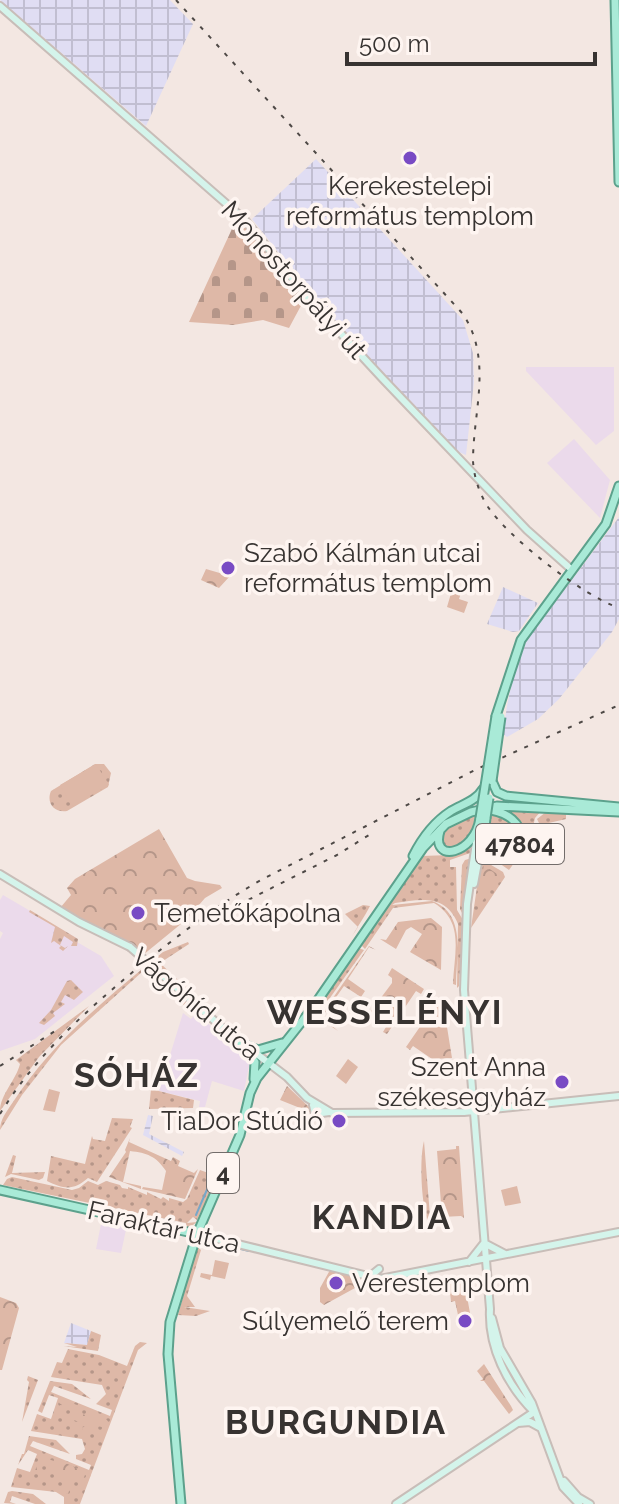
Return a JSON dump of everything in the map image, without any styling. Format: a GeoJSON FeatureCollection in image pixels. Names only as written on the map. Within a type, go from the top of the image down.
{"type":"FeatureCollection","features":[{"type":"Feature","properties":{"kind":"main road"},"geometry":{"type":"LineString","coordinates":[[615,0],[619,182]]}},
{"type":"Feature","properties":{"kind":"main road"},"geometry":{"type":"LineString","coordinates":[[482,819],[484,787],[499,716],[521,640],[606,524],[619,486]]}},
{"type":"Feature","properties":{"kind":"main road"},"geometry":{"type":"LineString","coordinates":[[484,787],[476,798],[453,810],[440,825],[439,843],[443,849],[454,852],[472,840],[482,819],[492,781],[499,716]]}},
{"type":"Feature","properties":{"kind":"main road"},"geometry":{"type":"LineString","coordinates":[[492,781],[496,790],[503,795],[619,810]]}},
{"type":"Feature","properties":{"kind":"main road","name":"4"},"geometry":{"type":"LineString","coordinates":[[181,1504],[168,1337],[176,1298],[197,1234],[240,1135],[252,1087],[267,1063],[311,1010],[440,825],[464,815],[482,819],[511,806],[619,810]]}},
{"type":"Feature","properties":{"kind":"main road","name":"47804"},"geometry":{"type":"LineString","coordinates":[[499,812],[514,821],[521,833],[520,845],[511,854],[494,853],[486,844],[482,819],[499,812]]}},
{"type":"Feature","properties":{"kind":"main road"},"geometry":{"type":"LineString","coordinates":[[240,1042],[258,1050],[284,1042]]}},
{"type":"Feature","properties":{"kind":"main road"},"geometry":{"type":"LineString","coordinates":[[240,1042],[255,1065],[252,1087]]}},
{"type":"Feature","properties":{"kind":"main road","name":"Faraktár utca"},"geometry":{"type":"LineString","coordinates":[[0,1190],[197,1234]]}},
{"type":"Feature","properties":{"kind":"street","name":"Monostorpályi út"},"geometry":{"type":"LineString","coordinates":[[0,6],[245,220],[309,299],[394,391],[527,530],[572,570]]}},
{"type":"Feature","properties":{"kind":"street"},"geometry":{"type":"LineString","coordinates":[[482,819],[467,919],[464,990],[493,1334],[506,1362],[532,1403],[559,1474],[579,1504]]}},
{"type":"Feature","properties":{"kind":"street","name":"Vágóhíd utca"},"geometry":{"type":"LineString","coordinates":[[0,874],[79,922],[130,947],[240,1042],[329,1112],[474,1111]]}},
{"type":"Feature","properties":{"kind":"street"},"geometry":{"type":"LineString","coordinates":[[474,1111],[619,1096]]}},
{"type":"Feature","properties":{"kind":"street","name":"Faraktár utca"},"geometry":{"type":"LineString","coordinates":[[197,1234],[380,1279],[619,1232]]}},
{"type":"Feature","properties":{"kind":"street"},"geometry":{"type":"LineString","coordinates":[[484,1243],[507,1255]]}},
{"type":"Feature","properties":{"kind":"street"},"geometry":{"type":"LineString","coordinates":[[466,1264],[484,1243]]}},
{"type":"Feature","properties":{"kind":"street"},"geometry":{"type":"LineString","coordinates":[[368,1278],[378,1270],[380,1279]]}},
{"type":"Feature","properties":{"kind":"street"},"geometry":{"type":"LineString","coordinates":[[396,1504],[534,1412]]}},
{"type":"Feature","properties":{"kind":"street"},"geometry":{"type":"LineString","coordinates":[[516,1423],[530,1422],[541,1428]]}},
{"type":"Feature","properties":{"kind":"street"},"geometry":{"type":"LineString","coordinates":[[570,1493],[590,1504]]}},
{"type":"Feature","properties":{"kind":"shaded area"},"geometry":{"type":"Polygon","coordinates":[[[0,0],[170,0],[193,24],[146,126],[0,0]]]}},
{"type":"Feature","properties":{"kind":"shaded area"},"geometry":{"type":"Polygon","coordinates":[[[316,159],[463,320],[473,353],[474,382],[466,455],[459,452],[323,309],[252,219],[316,159]]]}},
{"type":"Feature","properties":{"kind":"shaded area"},"geometry":{"type":"Polygon","coordinates":[[[526,367],[614,367],[614,431],[596,445],[526,371],[526,367]]]}},
{"type":"Feature","properties":{"kind":"shaded area"},"geometry":{"type":"Polygon","coordinates":[[[574,439],[610,480],[600,518],[547,463],[574,439]]]}},
{"type":"Feature","properties":{"kind":"shaded area"},"geometry":{"type":"Polygon","coordinates":[[[619,517],[619,619],[559,699],[538,719],[507,737],[503,734],[507,706],[513,677],[527,640],[619,517]]]}},
{"type":"Feature","properties":{"kind":"shaded area"},"geometry":{"type":"Polygon","coordinates":[[[503,587],[538,603],[519,631],[487,624],[503,587]]]}},
{"type":"Feature","properties":{"kind":"shaded area"},"geometry":{"type":"Polygon","coordinates":[[[3,895],[78,939],[77,942],[101,956],[114,976],[35,1039],[0,1051],[0,939],[3,933],[0,931],[0,900],[3,895]]]}},
{"type":"Feature","properties":{"kind":"shaded area"},"geometry":{"type":"Polygon","coordinates":[[[183,1013],[191,1019],[196,1013],[250,1061],[244,1091],[212,1081],[205,1107],[199,1107],[200,1101],[159,1091],[183,1013]]]}},
{"type":"Feature","properties":{"kind":"shaded area"},"geometry":{"type":"Polygon","coordinates":[[[148,1115],[153,1116],[149,1134],[184,1152],[182,1156],[143,1135],[148,1115]]]}},
{"type":"Feature","properties":{"kind":"shaded area"},"geometry":{"type":"Polygon","coordinates":[[[102,1219],[127,1225],[121,1253],[96,1249],[102,1219]]]}},
{"type":"Feature","properties":{"kind":"shaded area"},"geometry":{"type":"Polygon","coordinates":[[[71,1323],[91,1331],[87,1345],[64,1343],[71,1323]]]}},
{"type":"Feature","properties":{"kind":"green space"},"geometry":{"type":"Polygon","coordinates":[[[237,218],[246,225],[304,300],[289,328],[263,320],[233,325],[189,322],[237,218]]]}},
{"type":"Feature","properties":{"kind":"green space"},"geometry":{"type":"Polygon","coordinates":[[[206,569],[230,576],[219,588],[201,580],[206,569]]]}},
{"type":"Feature","properties":{"kind":"green space"},"geometry":{"type":"Polygon","coordinates":[[[452,590],[461,593],[459,599],[468,602],[464,613],[447,607],[452,590]]]}},
{"type":"Feature","properties":{"kind":"green space"},"geometry":{"type":"Polygon","coordinates":[[[95,764],[104,764],[111,773],[108,787],[67,811],[52,806],[51,791],[95,764]]]}},
{"type":"Feature","properties":{"kind":"green space"},"geometry":{"type":"Polygon","coordinates":[[[96,764],[109,785],[72,806],[60,785],[96,764]]]}},
{"type":"Feature","properties":{"kind":"green space"},"geometry":{"type":"Polygon","coordinates":[[[500,810],[541,811],[535,818],[530,841],[509,870],[486,854],[489,851],[506,857],[523,837],[500,810]]]}},
{"type":"Feature","properties":{"kind":"green space"},"geometry":{"type":"Polygon","coordinates":[[[490,812],[507,817],[520,835],[516,848],[507,854],[491,850],[495,847],[493,844],[490,846],[487,836],[490,812]]]}},
{"type":"Feature","properties":{"kind":"green space"},"geometry":{"type":"Polygon","coordinates":[[[546,812],[566,814],[566,819],[540,825],[537,819],[546,812]]]}},
{"type":"Feature","properties":{"kind":"green space"},"geometry":{"type":"Polygon","coordinates":[[[479,813],[476,829],[461,847],[447,849],[440,841],[446,830],[479,813]]]}},
{"type":"Feature","properties":{"kind":"green space"},"geometry":{"type":"Polygon","coordinates":[[[159,829],[187,878],[222,888],[205,898],[187,919],[143,955],[60,908],[71,895],[67,888],[75,879],[159,829]]]}},
{"type":"Feature","properties":{"kind":"green space"},"geometry":{"type":"Polygon","coordinates":[[[474,841],[473,852],[450,860],[450,867],[456,867],[457,910],[463,920],[457,988],[458,950],[456,985],[453,984],[454,929],[444,911],[434,903],[393,908],[365,949],[361,945],[421,856],[451,855],[474,841]],[[423,900],[392,905],[432,901],[423,900]],[[432,901],[451,915],[458,948],[458,924],[453,914],[440,903],[432,901]]]}},
{"type":"Feature","properties":{"kind":"green space"},"geometry":{"type":"Polygon","coordinates":[[[472,858],[463,915],[460,909],[462,865],[472,858]]]}},
{"type":"Feature","properties":{"kind":"green space"},"geometry":{"type":"Polygon","coordinates":[[[481,859],[503,872],[505,877],[471,928],[481,859]]]}},
{"type":"Feature","properties":{"kind":"green space"},"geometry":{"type":"Polygon","coordinates":[[[484,865],[500,876],[481,903],[477,900],[484,865]]]}},
{"type":"Feature","properties":{"kind":"green space"},"geometry":{"type":"Polygon","coordinates":[[[363,905],[370,906],[366,914],[358,927],[345,914],[363,905]]]}},
{"type":"Feature","properties":{"kind":"green space"},"geometry":{"type":"Polygon","coordinates":[[[30,910],[78,939],[77,946],[71,946],[73,942],[64,936],[60,945],[68,946],[63,951],[54,941],[51,943],[55,927],[30,910]]]}},
{"type":"Feature","properties":{"kind":"green space"},"geometry":{"type":"Polygon","coordinates":[[[431,918],[442,927],[441,970],[410,952],[422,934],[411,927],[406,930],[396,949],[380,939],[386,940],[398,922],[431,918]]]}},
{"type":"Feature","properties":{"kind":"green space"},"geometry":{"type":"Polygon","coordinates":[[[188,942],[160,963],[211,1011],[152,961],[163,952],[188,942]]]}},
{"type":"Feature","properties":{"kind":"green space"},"geometry":{"type":"Polygon","coordinates":[[[369,946],[376,950],[369,947],[348,979],[365,991],[361,997],[344,986],[322,1017],[338,1031],[319,1018],[369,946]]]}},
{"type":"Feature","properties":{"kind":"green space"},"geometry":{"type":"Polygon","coordinates":[[[358,948],[364,950],[310,1026],[307,1024],[358,948]]]}},
{"type":"Feature","properties":{"kind":"green space"},"geometry":{"type":"Polygon","coordinates":[[[147,965],[198,1010],[208,1024],[142,972],[61,1045],[22,1095],[0,1130],[6,1112],[58,1046],[147,965]]]}},
{"type":"Feature","properties":{"kind":"green space"},"geometry":{"type":"Polygon","coordinates":[[[392,968],[424,989],[421,994],[416,991],[387,1034],[383,1032],[386,1027],[368,1015],[392,983],[388,975],[392,968]]]}},
{"type":"Feature","properties":{"kind":"green space"},"geometry":{"type":"Polygon","coordinates":[[[71,980],[83,992],[74,1000],[65,995],[61,1002],[65,1004],[53,1013],[55,1016],[44,1025],[39,1023],[51,1010],[67,981],[71,980]]]}},
{"type":"Feature","properties":{"kind":"green space"},"geometry":{"type":"Polygon","coordinates":[[[434,996],[448,1006],[447,1027],[452,1058],[432,1059],[413,1046],[410,1050],[406,1047],[435,1005],[431,1001],[434,996]]]}},
{"type":"Feature","properties":{"kind":"green space"},"geometry":{"type":"Polygon","coordinates":[[[89,1006],[39,1057],[0,1111],[20,1064],[16,1060],[89,1006]]]}},
{"type":"Feature","properties":{"kind":"green space"},"geometry":{"type":"Polygon","coordinates":[[[348,1059],[358,1067],[346,1084],[336,1076],[348,1059]]]}},
{"type":"Feature","properties":{"kind":"green space"},"geometry":{"type":"Polygon","coordinates":[[[287,1086],[309,1107],[310,1112],[280,1100],[287,1086]]]}},
{"type":"Feature","properties":{"kind":"green space"},"geometry":{"type":"Polygon","coordinates":[[[49,1089],[60,1092],[55,1112],[43,1110],[49,1089]]]}},
{"type":"Feature","properties":{"kind":"green space"},"geometry":{"type":"Polygon","coordinates":[[[151,1089],[194,1100],[193,1108],[149,1109],[151,1089]]]}},
{"type":"Feature","properties":{"kind":"green space"},"geometry":{"type":"Polygon","coordinates":[[[112,1118],[133,1119],[132,1128],[97,1182],[88,1178],[68,1187],[47,1181],[51,1156],[85,1164],[92,1136],[93,1139],[105,1141],[112,1118]]]}},
{"type":"Feature","properties":{"kind":"green space"},"geometry":{"type":"Polygon","coordinates":[[[130,1138],[129,1142],[171,1161],[173,1157],[180,1161],[178,1166],[194,1173],[198,1169],[185,1199],[142,1189],[162,1190],[166,1171],[146,1154],[130,1151],[123,1182],[141,1186],[141,1189],[109,1177],[126,1152],[130,1138]]]}},
{"type":"Feature","properties":{"kind":"green space"},"geometry":{"type":"Polygon","coordinates":[[[424,1141],[431,1229],[422,1186],[424,1141]]]}},
{"type":"Feature","properties":{"kind":"green space"},"geometry":{"type":"Polygon","coordinates":[[[459,1146],[464,1218],[442,1217],[437,1151],[456,1149],[459,1146]]]}},
{"type":"Feature","properties":{"kind":"green space"},"geometry":{"type":"Polygon","coordinates":[[[13,1155],[16,1156],[12,1173],[45,1172],[43,1178],[39,1180],[11,1174],[5,1177],[13,1155]]]}},
{"type":"Feature","properties":{"kind":"green space"},"geometry":{"type":"Polygon","coordinates":[[[200,1170],[214,1175],[216,1180],[197,1220],[193,1217],[187,1223],[197,1222],[190,1227],[186,1227],[186,1223],[3,1185],[12,1177],[72,1190],[88,1181],[98,1185],[106,1181],[161,1199],[183,1202],[200,1170]]]}},
{"type":"Feature","properties":{"kind":"green space"},"geometry":{"type":"Polygon","coordinates":[[[517,1186],[521,1203],[505,1206],[501,1190],[517,1186]]]}},
{"type":"Feature","properties":{"kind":"green space"},"geometry":{"type":"Polygon","coordinates":[[[197,1247],[201,1250],[187,1296],[195,1307],[184,1307],[210,1311],[196,1316],[178,1315],[197,1247]]]}},
{"type":"Feature","properties":{"kind":"green space"},"geometry":{"type":"Polygon","coordinates":[[[215,1260],[229,1263],[225,1279],[200,1277],[201,1273],[212,1275],[215,1260]]]}},
{"type":"Feature","properties":{"kind":"green space"},"geometry":{"type":"Polygon","coordinates":[[[330,1270],[383,1284],[355,1288],[324,1305],[320,1302],[320,1288],[330,1270]]]}},
{"type":"Feature","properties":{"kind":"green space"},"geometry":{"type":"Polygon","coordinates":[[[464,1280],[470,1313],[458,1315],[455,1301],[451,1302],[449,1283],[464,1280]]]}},
{"type":"Feature","properties":{"kind":"green space"},"geometry":{"type":"Polygon","coordinates":[[[0,1297],[16,1303],[19,1308],[2,1370],[0,1370],[0,1297]]]}},
{"type":"Feature","properties":{"kind":"green space"},"geometry":{"type":"Polygon","coordinates":[[[91,1331],[101,1335],[98,1351],[63,1346],[77,1347],[64,1343],[87,1345],[91,1331]]]}},
{"type":"Feature","properties":{"kind":"green space"},"geometry":{"type":"Polygon","coordinates":[[[140,1342],[147,1343],[138,1350],[80,1504],[64,1504],[64,1497],[56,1492],[11,1487],[17,1468],[30,1472],[37,1454],[28,1450],[18,1465],[29,1436],[56,1440],[70,1454],[33,1441],[30,1446],[89,1470],[91,1465],[76,1459],[76,1455],[82,1454],[85,1449],[82,1439],[31,1431],[37,1414],[51,1419],[58,1398],[49,1395],[42,1413],[38,1411],[50,1381],[72,1384],[91,1399],[54,1386],[51,1392],[110,1416],[112,1410],[96,1404],[106,1394],[102,1385],[51,1377],[57,1362],[62,1363],[68,1349],[99,1355],[127,1366],[135,1346],[140,1342]]]}},
{"type":"Feature","properties":{"kind":"green space"},"geometry":{"type":"Polygon","coordinates":[[[484,1364],[513,1410],[509,1414],[484,1381],[480,1381],[483,1379],[477,1371],[484,1364]]]}},
{"type":"Feature","properties":{"kind":"green space"},"geometry":{"type":"Polygon","coordinates":[[[28,1376],[38,1380],[22,1422],[29,1382],[28,1376]]]}},
{"type":"Feature","properties":{"kind":"green space"},"geometry":{"type":"Polygon","coordinates":[[[60,1399],[80,1406],[78,1412],[84,1417],[87,1418],[89,1414],[99,1417],[110,1425],[104,1423],[102,1427],[98,1426],[101,1423],[96,1419],[93,1427],[87,1425],[86,1428],[91,1430],[88,1438],[81,1435],[83,1429],[79,1428],[84,1427],[87,1420],[83,1419],[82,1423],[71,1419],[74,1411],[65,1407],[61,1414],[57,1413],[60,1405],[64,1406],[59,1403],[60,1399]]]}},
{"type":"Feature","properties":{"kind":"green space"},"geometry":{"type":"Polygon","coordinates":[[[41,1454],[91,1474],[90,1477],[85,1475],[82,1482],[74,1476],[72,1481],[67,1482],[70,1488],[68,1494],[60,1491],[63,1484],[60,1480],[65,1482],[66,1479],[53,1474],[55,1465],[52,1468],[48,1466],[49,1461],[42,1461],[40,1470],[35,1471],[41,1454]]]}},
{"type":"Feature","properties":{"kind":"green space"},"geometry":{"type":"Polygon","coordinates":[[[8,1492],[33,1494],[46,1504],[35,1504],[12,1496],[10,1502],[16,1504],[4,1503],[8,1492]]]}},
{"type":"Feature","properties":{"kind":"waterway"},"geometry":{"type":"LineString","coordinates":[[196,1215],[209,1185]]}},
{"type":"Feature","properties":{"kind":"waterway"},"geometry":{"type":"LineString","coordinates":[[203,1241],[207,1242]]}},
{"type":"Feature","properties":{"kind":"waterway"},"geometry":{"type":"LineString","coordinates":[[209,1242],[218,1244]]}},
{"type":"Feature","properties":{"kind":"waterway"},"geometry":{"type":"LineString","coordinates":[[241,1249],[249,1251]]}},
{"type":"Feature","properties":{"kind":"railway"},"geometry":{"type":"LineString","coordinates":[[176,0],[463,314],[477,349],[479,386],[473,461],[474,473],[485,502],[498,520],[548,565],[586,591],[619,608]]}},
{"type":"Feature","properties":{"kind":"railway"},"geometry":{"type":"LineString","coordinates":[[0,1114],[46,1053],[82,1017],[140,966],[229,900],[261,880],[477,769],[619,705]]}},
{"type":"Feature","properties":{"kind":"railway"},"geometry":{"type":"LineString","coordinates":[[238,905],[337,855],[369,835]]}},
{"type":"Feature","properties":{"kind":"railway"},"geometry":{"type":"LineString","coordinates":[[0,1066],[55,1031]]}},
{"type":"Feature","properties":{"kind":"place","name":"Kerekestelepi református templom"},"geometry":{"type":"Point","coordinates":[410,158]}},
{"type":"Feature","properties":{"kind":"place","name":"Szabó Kálmán utcai református templom"},"geometry":{"type":"Point","coordinates":[228,568]}},
{"type":"Feature","properties":{"kind":"place","name":"Temetőkápolna"},"geometry":{"type":"Point","coordinates":[138,913]}},
{"type":"Feature","properties":{"kind":"place","name":"Szent Anna székesegyház"},"geometry":{"type":"Point","coordinates":[562,1082]}},
{"type":"Feature","properties":{"kind":"place","name":"TiaDor Stúdió"},"geometry":{"type":"Point","coordinates":[339,1121]}},
{"type":"Feature","properties":{"kind":"place","name":"Verestemplom"},"geometry":{"type":"Point","coordinates":[336,1283]}},
{"type":"Feature","properties":{"kind":"place","name":"Súlyemelő terem"},"geometry":{"type":"Point","coordinates":[465,1321]}},
{"type":"Feature","properties":{"kind":"district","name":"WESSELÉNYI"},"geometry":{"type":"Point","coordinates":[385,1012]}},
{"type":"Feature","properties":{"kind":"district","name":"SÓHÁZ"},"geometry":{"type":"Point","coordinates":[137,1075]}},
{"type":"Feature","properties":{"kind":"district","name":"KANDIA"},"geometry":{"type":"Point","coordinates":[382,1217]}},
{"type":"Feature","properties":{"kind":"district","name":"BURGUNDIA"},"geometry":{"type":"Point","coordinates":[336,1422]}}]}
